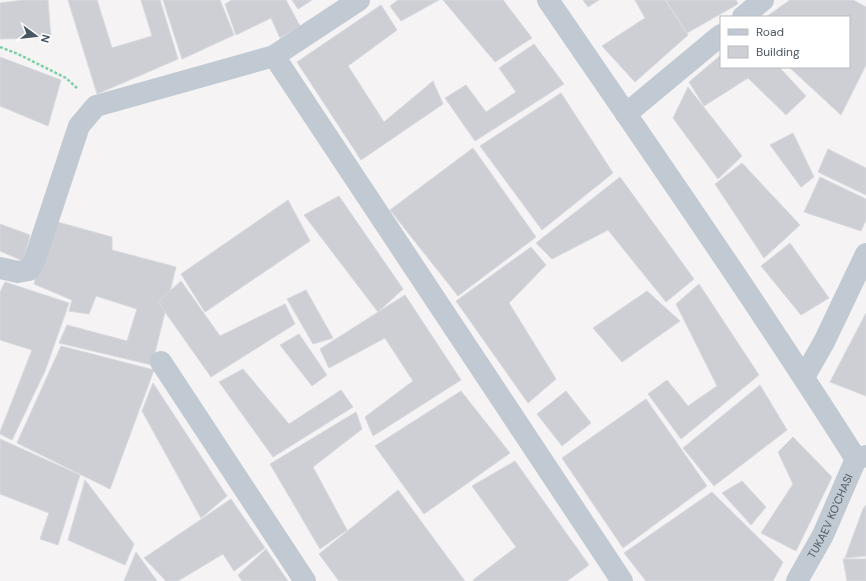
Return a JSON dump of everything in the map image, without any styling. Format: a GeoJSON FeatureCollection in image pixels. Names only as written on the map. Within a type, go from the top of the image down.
{"type":"FeatureCollection","features":[{"type":"Feature","properties":{"kind":"street"},"geometry":{"type":"LineString","coordinates":[[0,268],[18,272],[29,270],[35,259],[79,126],[96,106],[274,56],[359,0]]}},
{"type":"Feature","properties":{"kind":"street"},"geometry":{"type":"LineString","coordinates":[[548,0],[804,377],[861,457]]}},
{"type":"Feature","properties":{"kind":"street"},"geometry":{"type":"LineString","coordinates":[[744,16],[763,0]]}},
{"type":"Feature","properties":{"kind":"street"},"geometry":{"type":"LineString","coordinates":[[626,114],[720,36]]}},
{"type":"Feature","properties":{"kind":"street"},"geometry":{"type":"LineString","coordinates":[[274,56],[622,581]]}},
{"type":"Feature","properties":{"kind":"street"},"geometry":{"type":"LineString","coordinates":[[804,377],[824,342],[866,254]]}},
{"type":"Feature","properties":{"kind":"street"},"geometry":{"type":"LineString","coordinates":[[161,362],[305,581]]}},
{"type":"Feature","properties":{"kind":"street","name":"TUKAEV KO'CHASI"},"geometry":{"type":"LineString","coordinates":[[797,581],[823,535],[861,457]]}},
{"type":"Feature","properties":{"kind":"path"},"geometry":{"type":"LineString","coordinates":[[0,47],[18,54],[66,78],[96,106]]}},
{"type":"Feature","properties":{"kind":"building"},"geometry":{"type":"Polygon","coordinates":[[[23,0],[48,0],[51,38],[0,39],[0,3],[23,0]]]}},
{"type":"Feature","properties":{"kind":"building"},"geometry":{"type":"Polygon","coordinates":[[[68,0],[97,0],[112,48],[152,36],[141,0],[160,0],[178,59],[97,94],[68,0]]]}},
{"type":"Feature","properties":{"kind":"building"},"geometry":{"type":"Polygon","coordinates":[[[163,0],[220,0],[234,35],[182,59],[163,0]]]}},
{"type":"Feature","properties":{"kind":"building"},"geometry":{"type":"Polygon","coordinates":[[[232,0],[286,0],[300,26],[280,38],[271,18],[236,35],[225,4],[232,0]]]}},
{"type":"Feature","properties":{"kind":"building"},"geometry":{"type":"Polygon","coordinates":[[[292,0],[312,0],[298,9],[292,0]]]}},
{"type":"Feature","properties":{"kind":"building"},"geometry":{"type":"Polygon","coordinates":[[[398,0],[439,0],[401,21],[390,6],[398,0]]]}},
{"type":"Feature","properties":{"kind":"building"},"geometry":{"type":"Polygon","coordinates":[[[443,0],[503,0],[532,38],[495,62],[443,0]]]}},
{"type":"Feature","properties":{"kind":"building"},"geometry":{"type":"Polygon","coordinates":[[[583,0],[599,0],[588,7],[583,0]]]}},
{"type":"Feature","properties":{"kind":"building"},"geometry":{"type":"Polygon","coordinates":[[[635,0],[665,0],[688,35],[635,82],[602,46],[645,18],[635,0]]]}},
{"type":"Feature","properties":{"kind":"building"},"geometry":{"type":"Polygon","coordinates":[[[666,0],[736,0],[738,4],[687,33],[666,0]]]}},
{"type":"Feature","properties":{"kind":"building"},"geometry":{"type":"Polygon","coordinates":[[[790,0],[853,0],[866,7],[866,65],[841,115],[790,68],[850,68],[850,16],[767,16],[790,0]]]}},
{"type":"Feature","properties":{"kind":"building"},"geometry":{"type":"Polygon","coordinates":[[[381,5],[397,30],[348,66],[384,122],[433,81],[443,104],[361,160],[297,62],[381,5]]]}},
{"type":"Feature","properties":{"kind":"building"},"geometry":{"type":"Polygon","coordinates":[[[534,44],[564,84],[475,141],[445,98],[466,85],[486,112],[516,92],[499,68],[534,44]]]}},
{"type":"Feature","properties":{"kind":"building"},"geometry":{"type":"Polygon","coordinates":[[[720,56],[720,68],[780,68],[806,96],[786,115],[748,78],[704,106],[689,82],[720,56]]]}},
{"type":"Feature","properties":{"kind":"building"},"geometry":{"type":"Polygon","coordinates":[[[0,57],[61,80],[48,126],[0,106],[0,57]]]}},
{"type":"Feature","properties":{"kind":"building"},"geometry":{"type":"Polygon","coordinates":[[[688,87],[742,156],[718,179],[673,118],[688,87]]]}},
{"type":"Feature","properties":{"kind":"building"},"geometry":{"type":"Polygon","coordinates":[[[561,93],[613,173],[542,230],[480,146],[561,93]]]}},
{"type":"Feature","properties":{"kind":"building"},"geometry":{"type":"Polygon","coordinates":[[[793,133],[814,177],[801,187],[770,145],[793,133]]]}},
{"type":"Feature","properties":{"kind":"building"},"geometry":{"type":"Polygon","coordinates":[[[473,148],[536,237],[458,296],[390,210],[473,148]]]}},
{"type":"Feature","properties":{"kind":"building"},"geometry":{"type":"Polygon","coordinates":[[[828,149],[866,168],[866,195],[818,172],[828,149]]]}},
{"type":"Feature","properties":{"kind":"building"},"geometry":{"type":"Polygon","coordinates":[[[742,163],[800,225],[764,258],[715,184],[742,163]]]}},
{"type":"Feature","properties":{"kind":"building"},"geometry":{"type":"Polygon","coordinates":[[[620,177],[694,279],[666,302],[608,230],[552,259],[536,243],[620,177]]]}},
{"type":"Feature","properties":{"kind":"building"},"geometry":{"type":"Polygon","coordinates":[[[820,177],[866,199],[866,220],[861,231],[804,212],[820,177]]]}},
{"type":"Feature","properties":{"kind":"building"},"geometry":{"type":"Polygon","coordinates":[[[339,196],[403,289],[378,312],[304,215],[339,196]]]}},
{"type":"Feature","properties":{"kind":"building"},"geometry":{"type":"Polygon","coordinates":[[[288,200],[310,241],[205,312],[181,274],[288,200]]]}},
{"type":"Feature","properties":{"kind":"building"},"geometry":{"type":"Polygon","coordinates":[[[50,220],[112,237],[112,250],[176,267],[152,365],[59,343],[67,325],[127,341],[137,309],[96,296],[89,314],[69,311],[72,300],[34,284],[50,220]]]}},
{"type":"Feature","properties":{"kind":"building"},"geometry":{"type":"Polygon","coordinates":[[[0,224],[30,235],[23,261],[0,251],[0,224]]]}},
{"type":"Feature","properties":{"kind":"building"},"geometry":{"type":"Polygon","coordinates":[[[790,243],[829,298],[801,315],[761,266],[790,243]]]}},
{"type":"Feature","properties":{"kind":"building"},"geometry":{"type":"Polygon","coordinates":[[[531,247],[546,265],[509,303],[556,379],[528,403],[456,301],[531,247]]]}},
{"type":"Feature","properties":{"kind":"building"},"geometry":{"type":"Polygon","coordinates":[[[181,281],[220,336],[285,304],[295,324],[211,377],[158,302],[181,281]]]}},
{"type":"Feature","properties":{"kind":"building"},"geometry":{"type":"Polygon","coordinates":[[[5,282],[69,303],[45,371],[12,440],[0,434],[0,432],[32,350],[0,340],[0,292],[5,282]]]}},
{"type":"Feature","properties":{"kind":"building"},"geometry":{"type":"Polygon","coordinates":[[[699,284],[759,375],[681,439],[648,394],[667,380],[688,406],[717,386],[676,304],[699,284]]]}},
{"type":"Feature","properties":{"kind":"building"},"geometry":{"type":"Polygon","coordinates":[[[306,290],[333,338],[313,344],[287,299],[306,290]]]}},
{"type":"Feature","properties":{"kind":"building"},"geometry":{"type":"Polygon","coordinates":[[[647,291],[680,321],[622,362],[593,328],[647,291]]]}},
{"type":"Feature","properties":{"kind":"building"},"geometry":{"type":"Polygon","coordinates":[[[405,295],[461,380],[373,436],[365,417],[413,381],[385,338],[329,368],[320,349],[405,295]]]}},
{"type":"Feature","properties":{"kind":"building"},"geometry":{"type":"Polygon","coordinates":[[[866,313],[866,396],[830,382],[866,313]]]}},
{"type":"Feature","properties":{"kind":"building"},"geometry":{"type":"Polygon","coordinates":[[[299,334],[327,375],[312,386],[280,345],[299,334]]]}},
{"type":"Feature","properties":{"kind":"building"},"geometry":{"type":"Polygon","coordinates":[[[61,346],[154,370],[110,489],[17,443],[61,346]]]}},
{"type":"Feature","properties":{"kind":"building"},"geometry":{"type":"Polygon","coordinates":[[[243,369],[289,424],[341,390],[353,407],[273,457],[219,382],[243,369]]]}},
{"type":"Feature","properties":{"kind":"building"},"geometry":{"type":"Polygon","coordinates":[[[153,383],[227,496],[201,518],[142,411],[153,383]]]}},
{"type":"Feature","properties":{"kind":"building"},"geometry":{"type":"Polygon","coordinates":[[[760,385],[787,430],[714,486],[683,448],[760,385]]]}},
{"type":"Feature","properties":{"kind":"building"},"geometry":{"type":"Polygon","coordinates":[[[461,391],[510,453],[424,514],[375,446],[461,391]]]}},
{"type":"Feature","properties":{"kind":"building"},"geometry":{"type":"Polygon","coordinates":[[[566,391],[591,423],[562,446],[537,414],[566,391]]]}},
{"type":"Feature","properties":{"kind":"building"},"geometry":{"type":"Polygon","coordinates":[[[646,399],[707,486],[623,548],[562,458],[646,399]]]}},
{"type":"Feature","properties":{"kind":"building"},"geometry":{"type":"Polygon","coordinates":[[[356,412],[362,429],[313,467],[347,530],[320,549],[270,464],[356,412]]]}},
{"type":"Feature","properties":{"kind":"building"},"geometry":{"type":"Polygon","coordinates":[[[793,437],[832,477],[796,551],[761,533],[793,484],[778,452],[793,437]]]}},
{"type":"Feature","properties":{"kind":"building"},"geometry":{"type":"Polygon","coordinates":[[[0,439],[80,475],[58,545],[40,539],[49,513],[0,494],[0,439]]]}},
{"type":"Feature","properties":{"kind":"building"},"geometry":{"type":"Polygon","coordinates":[[[515,461],[589,565],[567,581],[473,580],[516,547],[472,486],[515,461]]]}},
{"type":"Feature","properties":{"kind":"building"},"geometry":{"type":"Polygon","coordinates":[[[85,480],[134,544],[125,565],[68,540],[85,480]]]}},
{"type":"Feature","properties":{"kind":"building"},"geometry":{"type":"Polygon","coordinates":[[[742,481],[766,507],[751,525],[722,493],[742,481]]]}},
{"type":"Feature","properties":{"kind":"building"},"geometry":{"type":"Polygon","coordinates":[[[398,490],[465,581],[339,581],[319,554],[398,490]]]}},
{"type":"Feature","properties":{"kind":"building"},"geometry":{"type":"Polygon","coordinates":[[[712,492],[783,562],[773,581],[646,581],[624,553],[712,492]]]}},
{"type":"Feature","properties":{"kind":"building"},"geometry":{"type":"Polygon","coordinates":[[[231,499],[265,548],[234,571],[223,554],[178,581],[166,581],[144,558],[231,499]]]}},
{"type":"Feature","properties":{"kind":"building"},"geometry":{"type":"Polygon","coordinates":[[[866,505],[866,556],[845,558],[863,509],[866,505]]]}},
{"type":"Feature","properties":{"kind":"building"},"geometry":{"type":"Polygon","coordinates":[[[266,549],[288,581],[242,581],[238,575],[266,549]]]}},
{"type":"Feature","properties":{"kind":"building"},"geometry":{"type":"Polygon","coordinates":[[[136,552],[157,581],[124,581],[136,552]]]}},
{"type":"Feature","properties":{"kind":"building"},"geometry":{"type":"Polygon","coordinates":[[[843,559],[866,559],[866,581],[847,581],[843,559]]]}}]}
